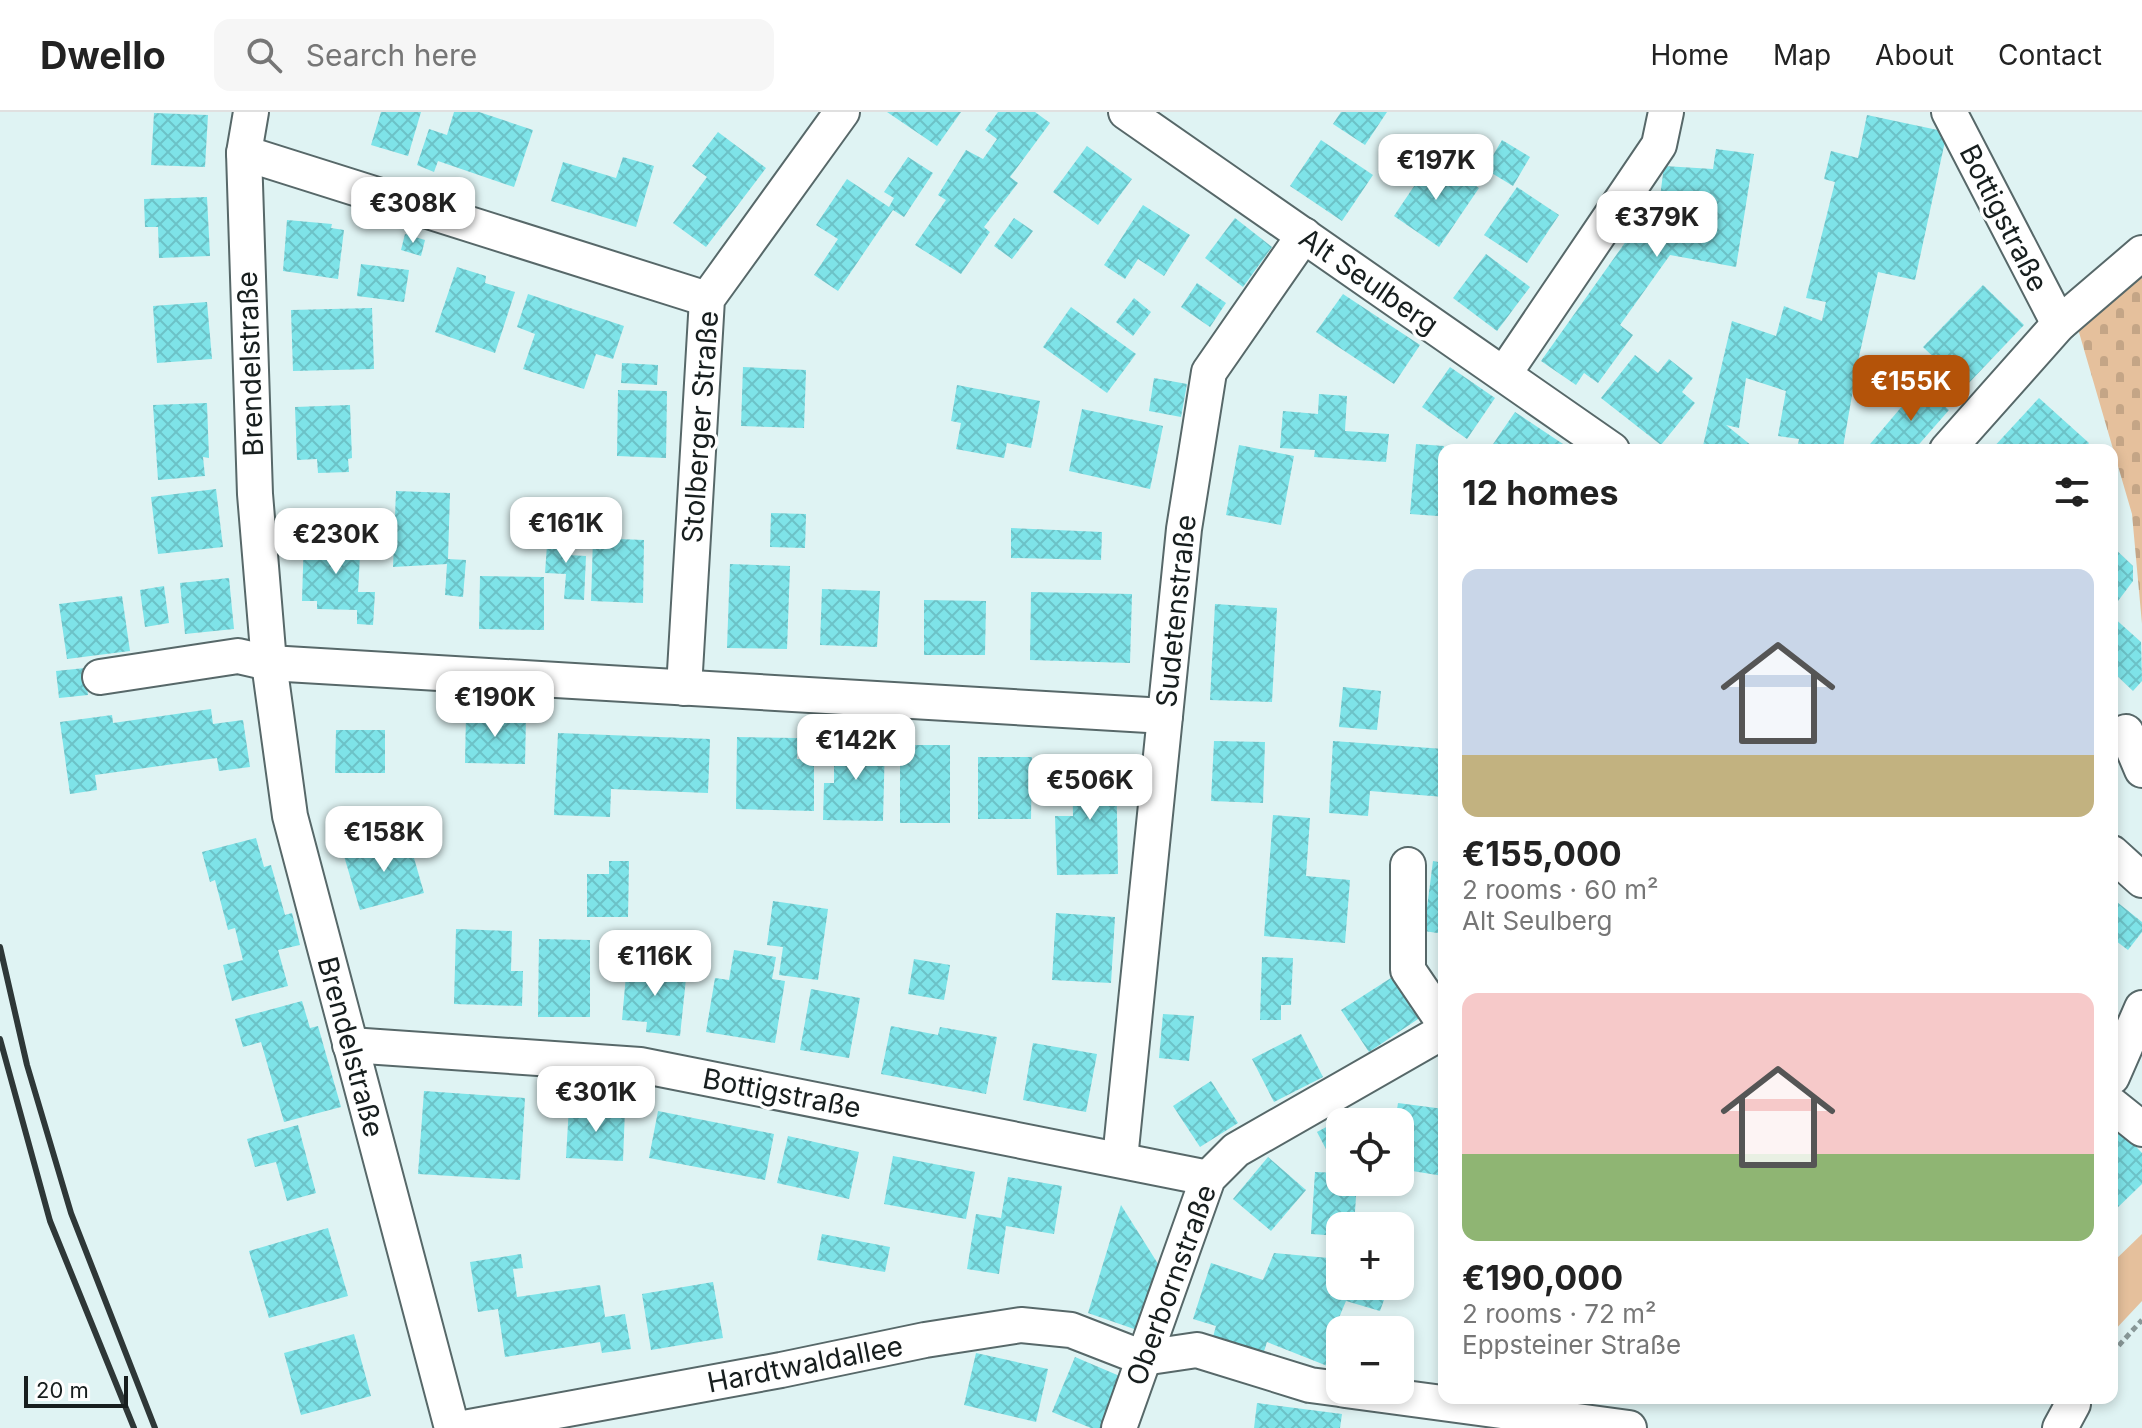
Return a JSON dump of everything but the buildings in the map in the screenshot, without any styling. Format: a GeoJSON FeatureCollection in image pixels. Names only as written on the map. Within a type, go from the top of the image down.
{"type":"FeatureCollection","features":[{"type":"Feature","properties":{"kind":"street","name":"Brendelstraße"},"geometry":{"type":"LineString","coordinates":[[251,112],[244,153],[254,478],[269,663],[290,816],[452,1428]]}},
{"type":"Feature","properties":{"kind":"street","name":"Stolberger Straße"},"geometry":{"type":"LineString","coordinates":[[684,688],[707,299],[842,112]]}},
{"type":"Feature","properties":{"kind":"street","name":"Alt Seulberg"},"geometry":{"type":"LineString","coordinates":[[1126,112],[1603,444]]}},
{"type":"Feature","properties":{"kind":"street"},"geometry":{"type":"LineString","coordinates":[[1504,374],[1659,145],[1666,112]]}},
{"type":"Feature","properties":{"kind":"street","name":"Bottigstraße"},"geometry":{"type":"LineString","coordinates":[[1949,112],[2059,324]]}},
{"type":"Feature","properties":{"kind":"street"},"geometry":{"type":"LineString","coordinates":[[244,153],[707,299]]}},
{"type":"Feature","properties":{"kind":"street","name":"Sudetenstraße"},"geometry":{"type":"LineString","coordinates":[[1120,1159],[1184,529],[1209,372],[1304,235]]}},
{"type":"Feature","properties":{"kind":"street"},"geometry":{"type":"LineString","coordinates":[[1952,444],[2059,324],[2142,253]]}},
{"type":"Feature","properties":{"kind":"street"},"geometry":{"type":"LineString","coordinates":[[100,677],[238,656],[269,663],[1165,716]]}},
{"type":"Feature","properties":{"kind":"street"},"geometry":{"type":"LineString","coordinates":[[2127,732],[2142,770]]}},
{"type":"Feature","properties":{"kind":"street"},"geometry":{"type":"LineString","coordinates":[[2118,858],[2142,880]]}},
{"type":"Feature","properties":{"kind":"street"},"geometry":{"type":"LineString","coordinates":[[1408,865],[1408,970],[1438,1014]]}},
{"type":"Feature","properties":{"kind":"street"},"geometry":{"type":"LineString","coordinates":[[2118,1063],[2142,1008]]}},
{"type":"Feature","properties":{"kind":"street","name":"Oberbornstraße"},"geometry":{"type":"LineString","coordinates":[[1119,1428],[1208,1178],[1236,1150],[1438,1034]]}},
{"type":"Feature","properties":{"kind":"street","name":"Bottigstraße"},"geometry":{"type":"LineString","coordinates":[[350,1045],[640,1065],[1208,1178]]}},
{"type":"Feature","properties":{"kind":"street"},"geometry":{"type":"LineString","coordinates":[[2118,1110],[2142,1129]]}},
{"type":"Feature","properties":{"kind":"street","name":"Hardtwaldallee"},"geometry":{"type":"LineString","coordinates":[[464,1428],[925,1340],[1021,1325],[1071,1330],[1143,1358]]}},
{"type":"Feature","properties":{"kind":"street"},"geometry":{"type":"LineString","coordinates":[[1143,1358],[1197,1350],[1326,1388]]}},
{"type":"Feature","properties":{"kind":"street"},"geometry":{"type":"LineString","coordinates":[[1414,1398],[1438,1400]]}},
{"type":"Feature","properties":{"kind":"street"},"geometry":{"type":"LineString","coordinates":[[1471,1404],[1619,1420]]}},
{"type":"Feature","properties":{"kind":"path"},"geometry":{"type":"LineString","coordinates":[[2118,1346],[2142,1320]]}},
{"type":"Feature","properties":{"kind":"green space"},"geometry":{"type":"Polygon","coordinates":[[[2142,267],[2142,624],[2132,514],[2118,466],[2118,444],[2112,444],[2076,322],[2142,267]]]}},
{"type":"Feature","properties":{"kind":"green space"},"geometry":{"type":"Polygon","coordinates":[[[2142,1234],[2142,1301],[2118,1327],[2118,1257],[2142,1234]]]}},
{"type":"Feature","properties":{"kind":"railway"},"geometry":{"type":"LineString","coordinates":[[0,947],[27,1065],[71,1213],[155,1428]]}},
{"type":"Feature","properties":{"kind":"railway"},"geometry":{"type":"LineString","coordinates":[[0,1039],[50,1221],[134,1428]]}}]}
